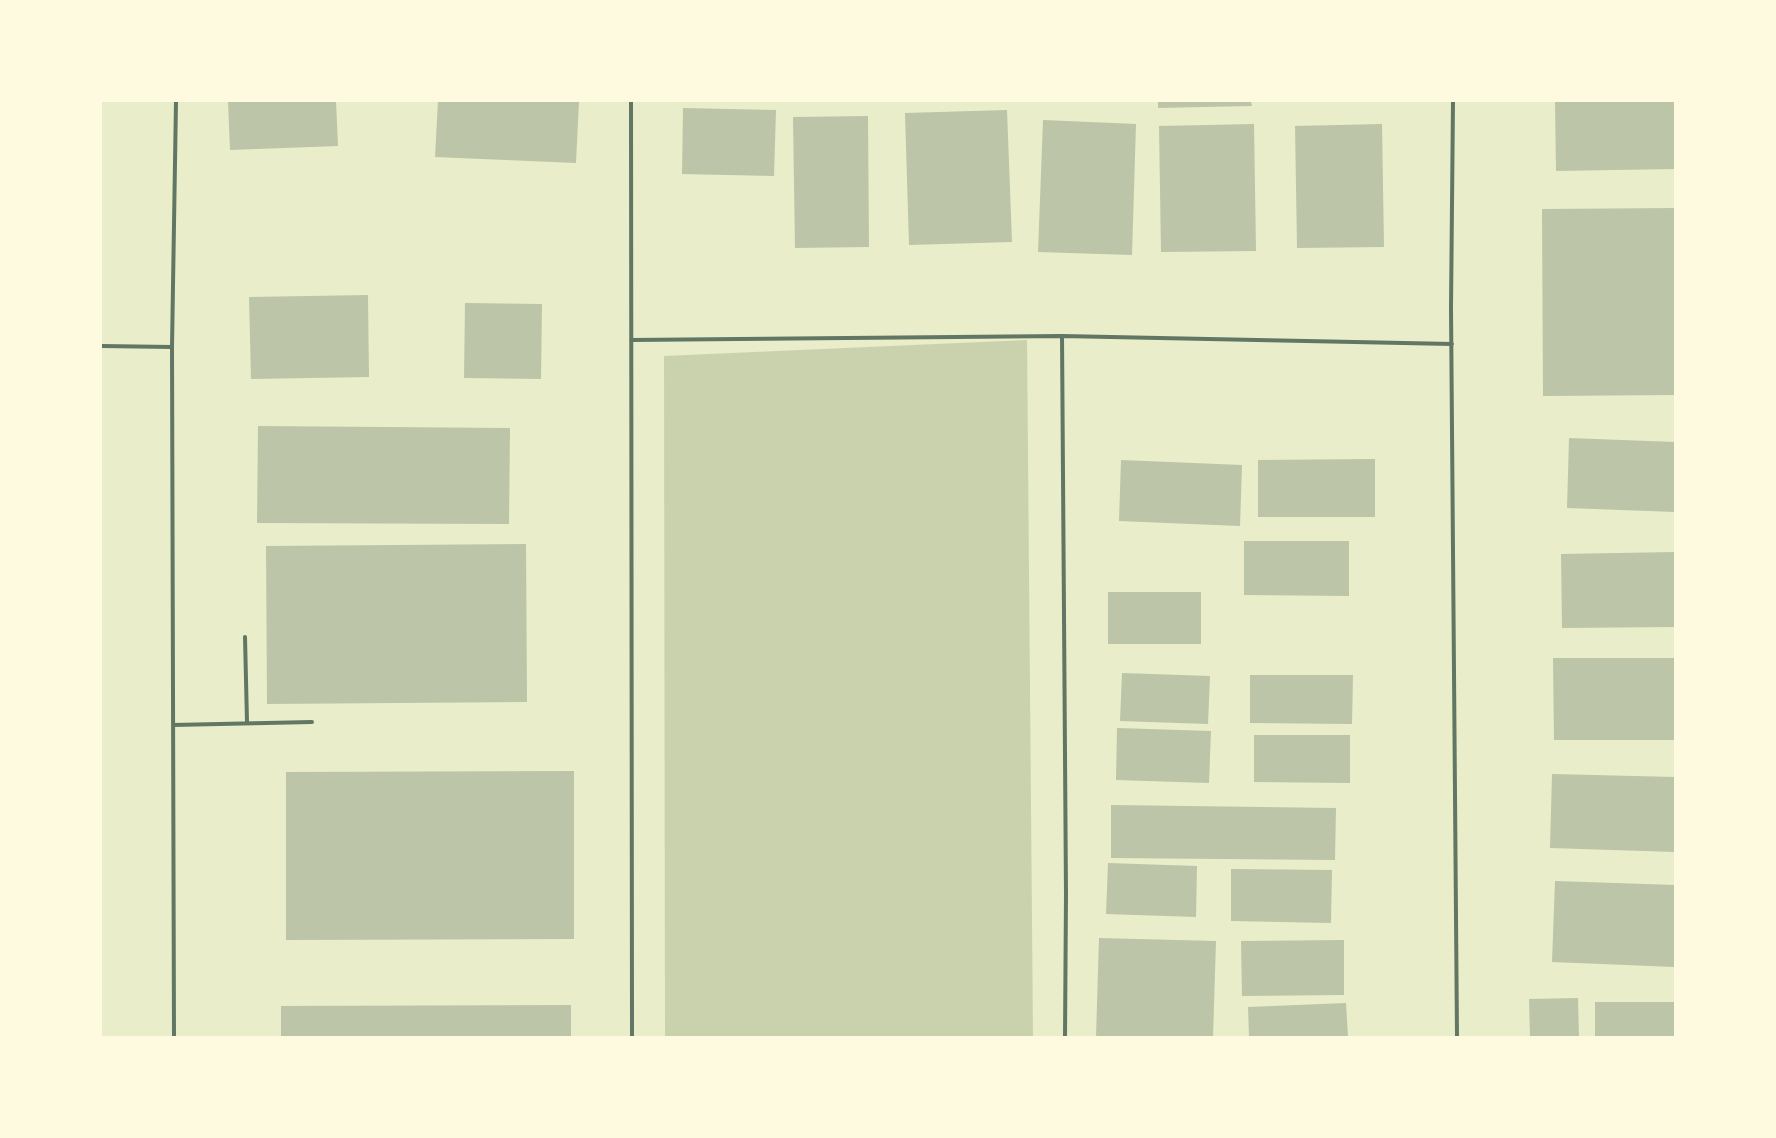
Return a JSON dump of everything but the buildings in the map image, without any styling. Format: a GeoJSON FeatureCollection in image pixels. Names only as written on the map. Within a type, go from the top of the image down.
{"type":"FeatureCollection","features":[{"type":"Feature","properties":{"kind":"lane"},"geometry":{"type":"LineString","coordinates":[[174,1037],[172,347],[176,101]]}},
{"type":"Feature","properties":{"kind":"lane"},"geometry":{"type":"LineString","coordinates":[[630,101],[632,1037]]}},
{"type":"Feature","properties":{"kind":"lane"},"geometry":{"type":"LineString","coordinates":[[1453,101],[1452,344],[1457,1037]]}},
{"type":"Feature","properties":{"kind":"lane"},"geometry":{"type":"LineString","coordinates":[[630,340],[1062,336],[1452,344]]}},
{"type":"Feature","properties":{"kind":"lane"},"geometry":{"type":"LineString","coordinates":[[1062,336],[1066,884],[1065,1037]]}},
{"type":"Feature","properties":{"kind":"lane"},"geometry":{"type":"LineString","coordinates":[[101,346],[172,347]]}},
{"type":"Feature","properties":{"kind":"lane"},"geometry":{"type":"LineString","coordinates":[[245,637],[247,722]]}},
{"type":"Feature","properties":{"kind":"lane"},"geometry":{"type":"LineString","coordinates":[[174,725],[312,722]]}},
{"type":"Feature","properties":{"kind":"green space"},"geometry":{"type":"Polygon","coordinates":[[[1027,340],[1033,1037],[665,1037],[664,356],[1027,340]]]}}]}
